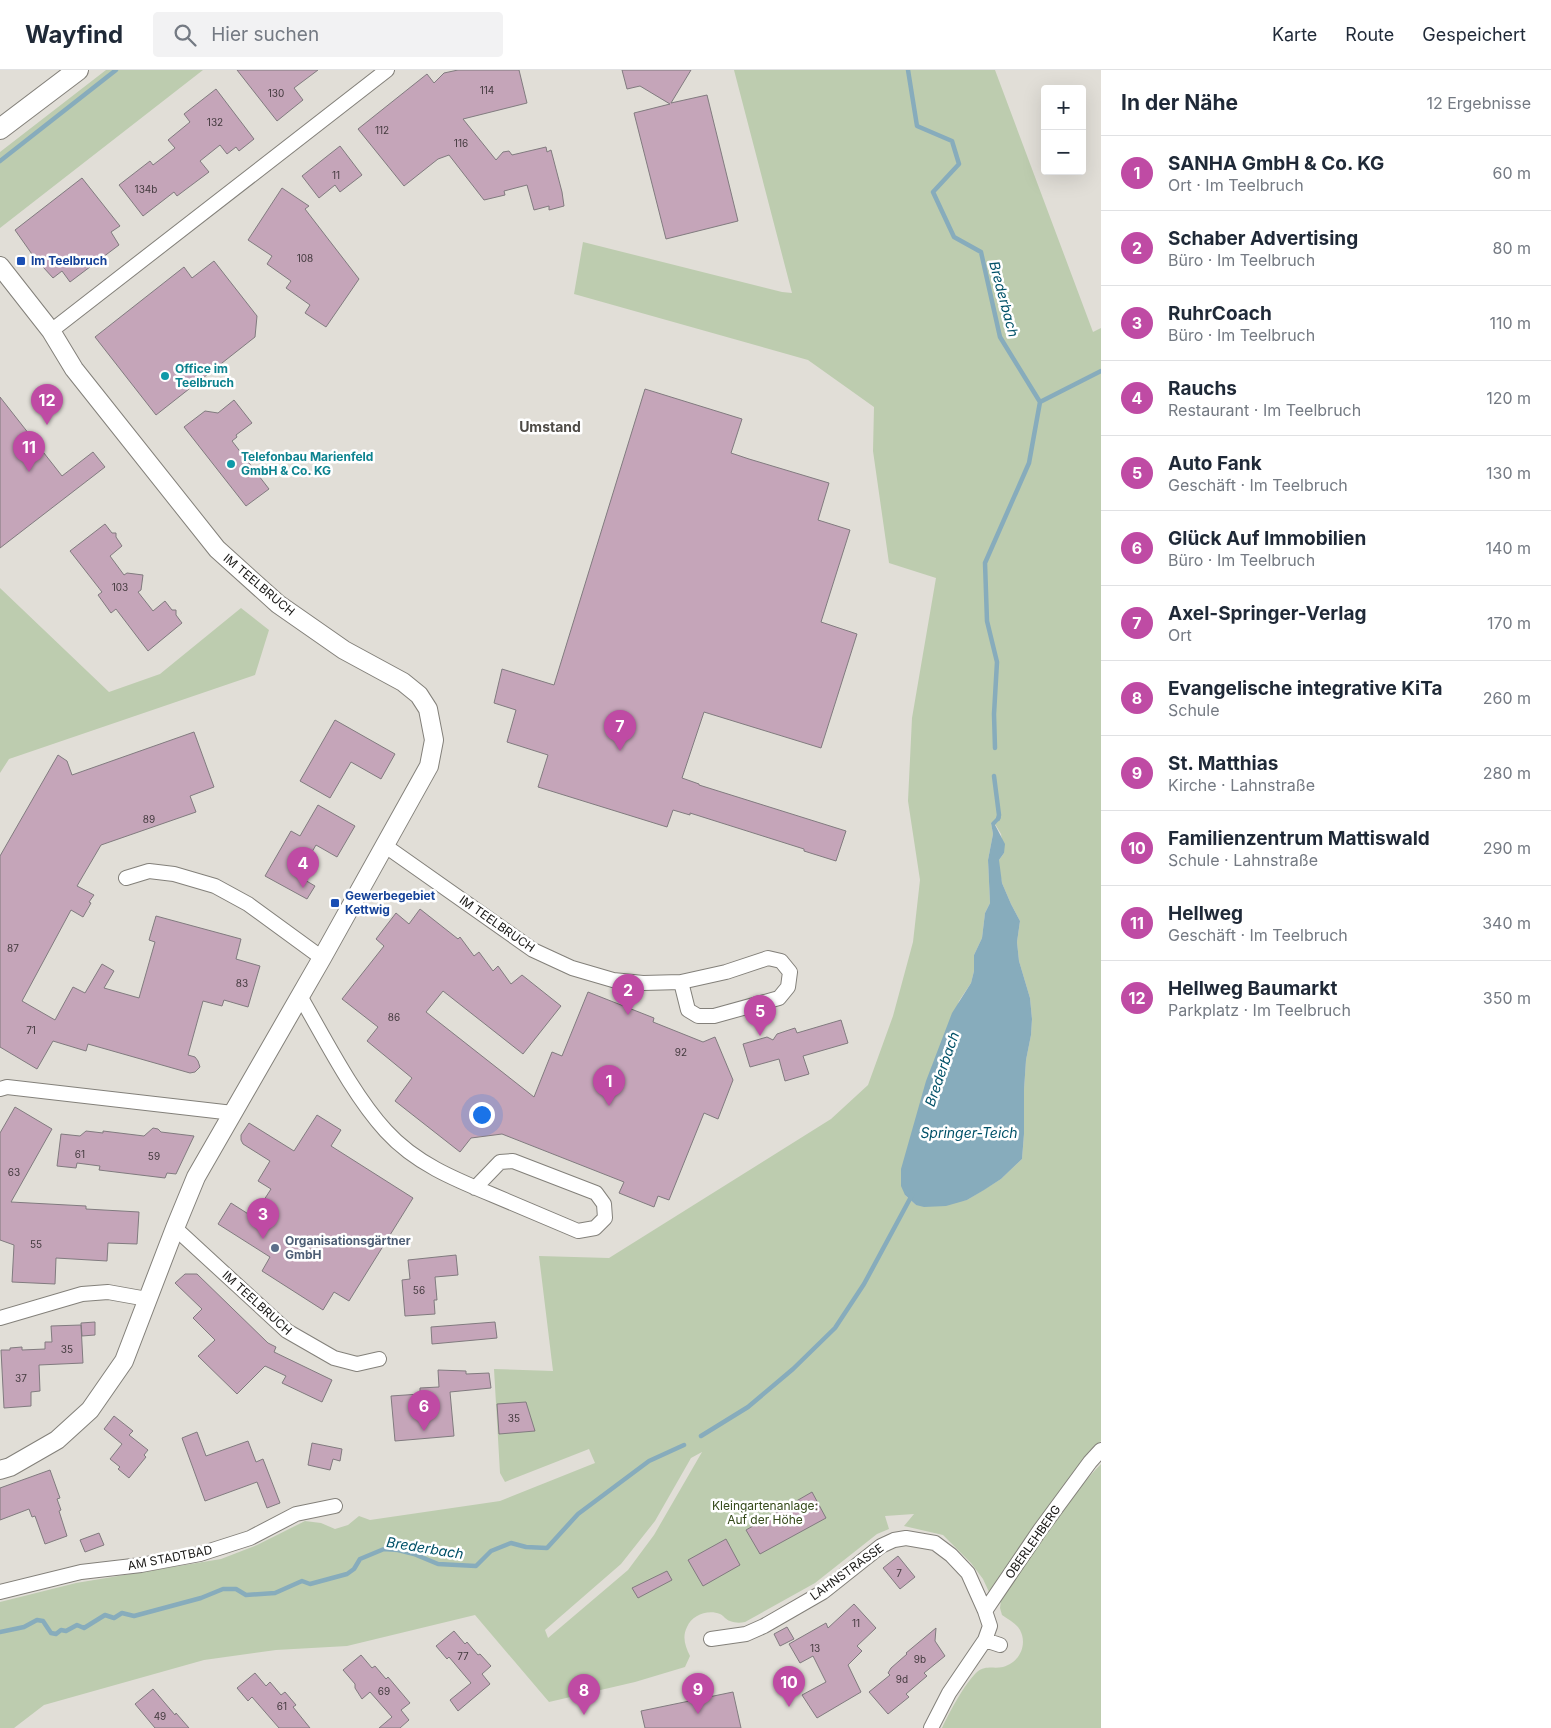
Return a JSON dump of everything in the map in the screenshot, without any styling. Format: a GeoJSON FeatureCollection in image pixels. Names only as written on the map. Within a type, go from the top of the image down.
{"type":"FeatureCollection","features":[{"type":"Feature","properties":{"kind":"main road"},"geometry":{"type":"LineString","coordinates":[[0,129],[78,70]]}},
{"type":"Feature","properties":{"kind":"street"},"geometry":{"type":"LineString","coordinates":[[51,331],[387,70]]}},
{"type":"Feature","properties":{"kind":"street","name":"IM TEELBRUCH"},"geometry":{"type":"LineString","coordinates":[[0,266],[51,331],[74,369],[217,549],[278,604],[344,650],[404,682],[419,695],[428,709],[434,740],[429,766],[322,958],[196,1177],[124,1361],[90,1410],[57,1440],[10,1467],[0,1470]]}},
{"type":"Feature","properties":{"kind":"street","name":"IM TEELBRUCH"},"geometry":{"type":"LineString","coordinates":[[384,845],[532,950],[572,968],[613,980],[643,983],[681,982],[726,972],[768,958],[781,960],[790,972],[788,987],[779,998],[714,1016],[698,1016],[688,1010],[681,982]]}},
{"type":"Feature","properties":{"kind":"street"},"geometry":{"type":"LineString","coordinates":[[126,878],[149,871],[174,874],[215,886],[248,904],[322,958]]}},
{"type":"Feature","properties":{"kind":"street"},"geometry":{"type":"LineString","coordinates":[[300,996],[356,1092],[386,1132],[416,1158],[442,1174],[474,1188],[578,1231],[595,1228],[605,1218],[604,1204],[596,1193],[513,1161],[500,1162],[474,1188]]}},
{"type":"Feature","properties":{"kind":"street"},"geometry":{"type":"LineString","coordinates":[[0,1089],[7,1087],[233,1113]]}},
{"type":"Feature","properties":{"kind":"street","name":"IM TEELBRUCH"},"geometry":{"type":"LineString","coordinates":[[175,1228],[287,1331],[334,1358],[357,1364],[379,1359]]}},
{"type":"Feature","properties":{"kind":"street"},"geometry":{"type":"LineString","coordinates":[[0,1318],[82,1294],[108,1292],[147,1299]]}},
{"type":"Feature","properties":{"kind":"street","name":"OBERLEHBERG"},"geometry":{"type":"LineString","coordinates":[[985,1611],[1040,1530],[1101,1450]]}},
{"type":"Feature","properties":{"kind":"street","name":"AM STADTBAD"},"geometry":{"type":"LineString","coordinates":[[0,1592],[81,1572],[141,1565],[200,1554],[250,1538],[296,1514],[335,1506]]}},
{"type":"Feature","properties":{"kind":"street","name":"LAHNSTRASSE"},"geometry":{"type":"LineString","coordinates":[[711,1639],[746,1634],[764,1626],[823,1592],[881,1546],[894,1540],[906,1538],[935,1543],[951,1555],[968,1573],[985,1611]]}},
{"type":"Feature","properties":{"kind":"street"},"geometry":{"type":"LineString","coordinates":[[932,1728],[949,1692],[986,1640],[990,1626],[985,1611]]}},
{"type":"Feature","properties":{"kind":"street"},"geometry":{"type":"LineString","coordinates":[[986,1640],[1000,1645]]}},
{"type":"Feature","properties":{"kind":"green space"},"geometry":{"type":"Polygon","coordinates":[[[106,70],[203,70],[0,228],[0,152],[106,70]]]}},
{"type":"Feature","properties":{"kind":"green space","name":"Kleingartenanlage: Auf der Höhe"},"geometry":{"type":"Polygon","coordinates":[[[734,70],[995,70],[1093,332],[1101,328],[1101,1441],[1075,1473],[989,1592],[983,1579],[971,1563],[943,1535],[904,1526],[914,1514],[885,1516],[889,1529],[877,1534],[815,1583],[745,1622],[732,1622],[720,1614],[710,1612],[696,1616],[689,1623],[685,1631],[684,1638],[690,1656],[685,1667],[635,1682],[549,1702],[475,1615],[347,1646],[276,1650],[204,1660],[44,1705],[14,1728],[0,1728],[0,1602],[76,1583],[221,1559],[257,1545],[305,1521],[321,1523],[335,1529],[348,1525],[359,1516],[370,1520],[500,1501],[595,1463],[589,1449],[505,1482],[500,1473],[494,1369],[553,1371],[539,1256],[609,1258],[831,1119],[868,1085],[893,1016],[913,942],[920,880],[908,801],[912,718],[936,578],[889,563],[873,451],[874,407],[808,360],[574,294],[583,242],[792,293],[734,70]],[[1001,818],[991,823],[993,834],[988,860],[990,903],[985,913],[982,938],[974,955],[974,971],[971,983],[959,1001],[905,1195],[916,1205],[967,1200],[1001,1179],[1022,1159],[1026,1060],[1032,1019],[1030,998],[1019,961],[1017,942],[1020,921],[1002,883],[999,868],[999,860],[1004,853],[1001,834],[995,824],[1001,818]],[[702,1452],[691,1458],[655,1521],[621,1564],[545,1630],[548,1638],[628,1570],[654,1535],[702,1452]]]}},
{"type":"Feature","properties":{"kind":"green space"},"geometry":{"type":"Polygon","coordinates":[[[0,588],[109,692],[160,674],[241,608],[269,630],[255,675],[9,759],[0,773],[0,588]]]}},
{"type":"Feature","properties":{"kind":"green space"},"geometry":{"type":"Polygon","coordinates":[[[1101,1464],[1101,1728],[942,1728],[962,1691],[977,1672],[983,1669],[1009,1665],[1021,1653],[1023,1642],[1020,1630],[1002,1615],[1000,1608],[1001,1600],[1061,1512],[1101,1464]]]}},
{"type":"Feature","properties":{"kind":"water","name":"Springer-Teich"},"geometry":{"type":"Polygon","coordinates":[[[999,815],[1001,818],[995,825],[1005,844],[1004,853],[999,860],[1002,883],[1020,921],[1017,942],[1019,961],[1030,998],[1032,1019],[1026,1060],[1022,1159],[1001,1179],[967,1200],[946,1206],[924,1207],[916,1205],[905,1195],[901,1186],[901,1169],[926,1081],[952,1013],[971,983],[974,971],[974,955],[982,938],[985,913],[990,903],[988,860],[993,834],[991,823],[999,815]]]}},
{"type":"Feature","properties":{"kind":"building"},"geometry":{"type":"Polygon","coordinates":[[[237,70],[318,70],[294,88],[303,100],[277,121],[237,70]]]}},
{"type":"Feature","properties":{"kind":"building"},"geometry":{"type":"Polygon","coordinates":[[[458,70],[519,70],[527,103],[463,119],[496,160],[503,152],[509,151],[512,155],[546,147],[547,152],[551,150],[564,206],[549,210],[549,206],[534,210],[527,185],[504,191],[505,195],[484,200],[449,155],[438,159],[404,186],[358,129],[427,74],[434,83],[444,73],[458,70]]]}},
{"type":"Feature","properties":{"kind":"building"},"geometry":{"type":"Polygon","coordinates":[[[622,70],[691,70],[671,103],[707,95],[738,221],[666,239],[634,113],[670,104],[640,86],[627,89],[622,70]]]}},
{"type":"Feature","properties":{"kind":"building"},"geometry":{"type":"Polygon","coordinates":[[[216,89],[254,139],[239,151],[236,147],[227,154],[220,145],[200,161],[209,172],[177,196],[174,192],[143,216],[119,185],[150,161],[153,165],[175,148],[168,140],[190,122],[184,114],[216,89]]]}},
{"type":"Feature","properties":{"kind":"building"},"geometry":{"type":"Polygon","coordinates":[[[340,146],[362,175],[340,192],[335,185],[319,198],[302,176],[340,146]]]}},
{"type":"Feature","properties":{"kind":"building"},"geometry":{"type":"Polygon","coordinates":[[[82,178],[120,226],[111,232],[119,245],[70,282],[62,271],[53,278],[34,257],[15,230],[82,178]]]}},
{"type":"Feature","properties":{"kind":"building"},"geometry":{"type":"Polygon","coordinates":[[[282,188],[309,206],[305,209],[359,279],[326,327],[305,313],[310,305],[286,288],[291,281],[267,264],[272,256],[248,240],[282,188]]]}},
{"type":"Feature","properties":{"kind":"building","name":"Office im Teelbruch"},"geometry":{"type":"Polygon","coordinates":[[[214,261],[257,316],[255,337],[156,415],[95,337],[184,267],[192,278],[214,261]]]}},
{"type":"Feature","properties":{"kind":"building"},"geometry":{"type":"Polygon","coordinates":[[[645,389],[742,419],[731,453],[829,483],[818,520],[850,530],[821,622],[857,634],[821,748],[704,712],[682,778],[846,831],[836,861],[690,813],[690,815],[673,810],[667,827],[538,787],[548,755],[507,742],[516,710],[494,703],[502,669],[554,685],[645,389]]]}},
{"type":"Feature","properties":{"kind":"building"},"geometry":{"type":"Polygon","coordinates":[[[0,397],[62,476],[93,452],[105,467],[0,548],[0,397]]]}},
{"type":"Feature","properties":{"kind":"building","name":"Telefonbau Marienfeld GmbH & Co. KG"},"geometry":{"type":"Polygon","coordinates":[[[234,400],[252,423],[236,435],[237,437],[232,441],[269,489],[246,506],[184,427],[205,411],[218,413],[234,400]]]}},
{"type":"Feature","properties":{"kind":"building"},"geometry":{"type":"Polygon","coordinates":[[[105,524],[112,533],[116,533],[116,537],[122,546],[110,556],[124,575],[127,573],[143,575],[141,590],[138,592],[153,611],[165,601],[172,610],[176,610],[176,615],[182,623],[148,651],[116,609],[111,613],[98,595],[102,592],[70,551],[105,524]]]}},
{"type":"Feature","properties":{"kind":"building"},"geometry":{"type":"Polygon","coordinates":[[[335,720],[395,754],[381,779],[351,762],[330,798],[300,781],[335,720]]]}},
{"type":"Feature","properties":{"kind":"building"},"geometry":{"type":"Polygon","coordinates":[[[194,732],[214,787],[190,796],[196,812],[101,845],[77,886],[94,895],[89,902],[91,903],[83,917],[71,910],[22,1001],[55,1020],[73,987],[85,993],[102,964],[114,971],[104,988],[139,998],[155,942],[149,940],[156,916],[241,939],[236,959],[260,966],[248,1007],[224,1000],[222,1006],[203,1001],[188,1055],[195,1057],[198,1061],[200,1067],[195,1072],[190,1073],[88,1044],[86,1051],[53,1041],[37,1069],[0,1047],[0,856],[58,755],[67,761],[72,775],[194,732]]]}},
{"type":"Feature","properties":{"kind":"building"},"geometry":{"type":"Polygon","coordinates":[[[318,805],[355,826],[337,857],[316,845],[298,876],[315,886],[307,899],[265,876],[291,831],[300,836],[318,805]]]}},
{"type":"Feature","properties":{"kind":"building"},"geometry":{"type":"Polygon","coordinates":[[[420,909],[458,939],[460,937],[474,956],[479,952],[493,971],[498,966],[511,984],[522,975],[561,1006],[523,1054],[443,991],[426,1012],[534,1097],[552,1052],[562,1056],[588,992],[654,1018],[653,1022],[703,1042],[715,1037],[733,1080],[718,1119],[704,1113],[669,1200],[658,1196],[654,1207],[619,1193],[624,1182],[502,1134],[471,1138],[460,1152],[395,1101],[412,1078],[367,1041],[378,1027],[342,999],[384,946],[376,939],[396,913],[409,924],[420,909]]]}},
{"type":"Feature","properties":{"kind":"building"},"geometry":{"type":"Polygon","coordinates":[[[841,1020],[848,1043],[803,1056],[809,1074],[785,1081],[779,1059],[750,1067],[743,1044],[767,1037],[773,1040],[777,1034],[795,1028],[797,1033],[841,1020]]]}},
{"type":"Feature","properties":{"kind":"building"},"geometry":{"type":"Polygon","coordinates":[[[15,1107],[52,1129],[11,1202],[86,1206],[86,1209],[139,1212],[137,1244],[108,1243],[107,1261],[56,1258],[55,1284],[12,1282],[14,1245],[0,1240],[0,1133],[15,1107]]]}},
{"type":"Feature","properties":{"kind":"building"},"geometry":{"type":"Polygon","coordinates":[[[317,1115],[341,1130],[331,1146],[413,1198],[349,1301],[334,1292],[323,1310],[262,1271],[270,1257],[218,1224],[231,1203],[253,1217],[271,1189],[258,1181],[270,1161],[243,1144],[241,1140],[241,1135],[249,1123],[294,1151],[317,1115]]]}},
{"type":"Feature","properties":{"kind":"building"},"geometry":{"type":"Polygon","coordinates":[[[153,1128],[161,1132],[194,1136],[176,1174],[167,1173],[165,1178],[99,1170],[100,1166],[77,1163],[76,1168],[57,1166],[61,1134],[80,1136],[86,1131],[103,1133],[103,1131],[144,1136],[153,1128]]]}},
{"type":"Feature","properties":{"kind":"building"},"geometry":{"type":"Polygon","coordinates":[[[456,1255],[458,1275],[435,1277],[437,1300],[434,1300],[435,1314],[405,1316],[402,1280],[410,1279],[408,1260],[456,1255]]]}},
{"type":"Feature","properties":{"kind":"building"},"geometry":{"type":"Polygon","coordinates":[[[185,1274],[197,1274],[268,1343],[276,1347],[274,1352],[332,1380],[322,1402],[282,1383],[286,1376],[265,1366],[237,1394],[198,1356],[215,1340],[193,1318],[202,1309],[175,1283],[185,1274]]]}},
{"type":"Feature","properties":{"kind":"building"},"geometry":{"type":"Polygon","coordinates":[[[95,1322],[95,1335],[82,1336],[81,1323],[95,1322]]]}},
{"type":"Feature","properties":{"kind":"building"},"geometry":{"type":"Polygon","coordinates":[[[495,1322],[497,1338],[432,1344],[431,1327],[495,1322]]]}},
{"type":"Feature","properties":{"kind":"building"},"geometry":{"type":"Polygon","coordinates":[[[81,1325],[83,1363],[39,1365],[40,1391],[31,1392],[31,1406],[4,1408],[1,1350],[22,1347],[22,1350],[45,1349],[45,1342],[52,1342],[51,1326],[81,1325]]]}},
{"type":"Feature","properties":{"kind":"building"},"geometry":{"type":"Polygon","coordinates":[[[438,1370],[466,1371],[466,1374],[489,1373],[491,1388],[450,1392],[454,1436],[395,1441],[391,1396],[420,1394],[420,1388],[439,1387],[438,1370]]]}},
{"type":"Feature","properties":{"kind":"building"},"geometry":{"type":"Polygon","coordinates":[[[526,1402],[535,1431],[499,1434],[497,1404],[526,1402]]]}},
{"type":"Feature","properties":{"kind":"building"},"geometry":{"type":"Polygon","coordinates":[[[114,1416],[133,1431],[129,1435],[148,1450],[144,1455],[146,1457],[129,1478],[110,1459],[122,1444],[104,1429],[114,1416]]]}},
{"type":"Feature","properties":{"kind":"building"},"geometry":{"type":"Polygon","coordinates":[[[197,1432],[206,1456],[248,1441],[256,1462],[263,1459],[280,1503],[267,1508],[257,1482],[205,1501],[182,1438],[197,1432]]]}},
{"type":"Feature","properties":{"kind":"building"},"geometry":{"type":"Polygon","coordinates":[[[312,1443],[342,1449],[340,1461],[333,1459],[330,1470],[308,1465],[312,1443]]]}},
{"type":"Feature","properties":{"kind":"building"},"geometry":{"type":"Polygon","coordinates":[[[50,1470],[60,1498],[57,1499],[61,1510],[59,1511],[67,1536],[45,1544],[35,1516],[32,1517],[29,1509],[0,1520],[0,1488],[50,1470]]]}},
{"type":"Feature","properties":{"kind":"building"},"geometry":{"type":"Polygon","coordinates":[[[812,1492],[826,1518],[760,1554],[746,1530],[812,1492]]]}},
{"type":"Feature","properties":{"kind":"building"},"geometry":{"type":"Polygon","coordinates":[[[99,1533],[104,1545],[85,1552],[80,1540],[99,1533]]]}},
{"type":"Feature","properties":{"kind":"building"},"geometry":{"type":"Polygon","coordinates":[[[726,1539],[740,1565],[703,1586],[688,1560],[726,1539]]]}},
{"type":"Feature","properties":{"kind":"building"},"geometry":{"type":"Polygon","coordinates":[[[898,1556],[915,1577],[900,1589],[883,1568],[898,1556]]]}},
{"type":"Feature","properties":{"kind":"building"},"geometry":{"type":"Polygon","coordinates":[[[667,1571],[672,1580],[638,1598],[632,1588],[667,1571]]]}},
{"type":"Feature","properties":{"kind":"building"},"geometry":{"type":"Polygon","coordinates":[[[854,1604],[876,1628],[857,1646],[862,1651],[848,1665],[861,1692],[817,1718],[802,1695],[826,1682],[813,1656],[800,1663],[789,1644],[826,1623],[828,1628],[854,1604]]]}},
{"type":"Feature","properties":{"kind":"building"},"geometry":{"type":"Polygon","coordinates":[[[787,1627],[794,1639],[780,1646],[774,1634],[787,1627]]]}},
{"type":"Feature","properties":{"kind":"building"},"geometry":{"type":"Polygon","coordinates":[[[936,1628],[935,1641],[945,1656],[924,1673],[927,1676],[906,1694],[909,1697],[888,1714],[869,1692],[890,1675],[888,1673],[891,1668],[906,1653],[936,1628]]]}},
{"type":"Feature","properties":{"kind":"building"},"geometry":{"type":"Polygon","coordinates":[[[454,1631],[465,1644],[467,1642],[491,1666],[482,1674],[490,1684],[458,1711],[450,1700],[471,1683],[449,1657],[447,1659],[436,1646],[454,1631]]]}},
{"type":"Feature","properties":{"kind":"building"},"geometry":{"type":"Polygon","coordinates":[[[361,1655],[372,1668],[375,1666],[386,1679],[388,1677],[410,1703],[401,1710],[409,1720],[400,1728],[379,1728],[392,1717],[370,1692],[362,1699],[355,1688],[355,1684],[343,1670],[361,1655]]]}},
{"type":"Feature","properties":{"kind":"building"},"geometry":{"type":"Polygon","coordinates":[[[255,1673],[266,1686],[270,1682],[281,1695],[285,1692],[296,1705],[293,1707],[310,1728],[279,1728],[252,1697],[248,1701],[237,1688],[255,1673]]]}},
{"type":"Feature","properties":{"kind":"building"},"geometry":{"type":"Polygon","coordinates":[[[153,1689],[189,1728],[155,1728],[135,1704],[153,1689]]]}},
{"type":"Feature","properties":{"kind":"building"},"geometry":{"type":"Polygon","coordinates":[[[733,1692],[741,1728],[645,1728],[641,1711],[733,1692]]]}},
{"type":"Feature","properties":{"kind":"waterway"},"geometry":{"type":"LineString","coordinates":[[0,161],[116,70]]}},
{"type":"Feature","properties":{"kind":"waterway","name":"Brederbach"},"geometry":{"type":"LineString","coordinates":[[908,70],[917,126],[952,141],[959,164],[933,192],[954,237],[981,252],[1000,337],[1040,402],[1029,463],[985,563],[987,621],[997,662],[994,714],[995,748]]}},
{"type":"Feature","properties":{"kind":"waterway"},"geometry":{"type":"LineString","coordinates":[[1040,402],[1101,371]]}},
{"type":"Feature","properties":{"kind":"waterway","name":"Brederbach"},"geometry":{"type":"LineString","coordinates":[[994,776],[998,819]]}},
{"type":"Feature","properties":{"kind":"waterway","name":"Brederbach"},"geometry":{"type":"LineString","coordinates":[[701,1436],[748,1407],[793,1369],[835,1328],[864,1284],[912,1195]]}},
{"type":"Feature","properties":{"kind":"waterway","name":"Brederbach"},"geometry":{"type":"LineString","coordinates":[[0,1632],[24,1627],[37,1620],[43,1621],[51,1633],[56,1634],[61,1630],[66,1631],[77,1625],[84,1628],[105,1615],[114,1618],[122,1613],[134,1616],[201,1598],[223,1589],[236,1589],[246,1595],[275,1593],[302,1581],[310,1584],[347,1574],[354,1569],[360,1559],[384,1549],[414,1554],[438,1564],[476,1566],[491,1551],[511,1543],[526,1547],[547,1548],[578,1514],[649,1461],[684,1445]]}},
{"type":"Feature","properties":{"kind":"place","name":"Im Teelbruch"},"geometry":{"type":"Point","coordinates":[21,261]}},
{"type":"Feature","properties":{"kind":"place","name":"Office im Teelbruch"},"geometry":{"type":"Point","coordinates":[165,376]}},
{"type":"Feature","properties":{"kind":"place","name":"Hellweg Baumarkt"},"geometry":{"type":"Point","coordinates":[47,425]}},
{"type":"Feature","properties":{"kind":"place","name":"Telefonbau Marienfeld GmbH & Co. KG"},"geometry":{"type":"Point","coordinates":[231,464]}},
{"type":"Feature","properties":{"kind":"place","name":"Hellweg"},"geometry":{"type":"Point","coordinates":[29,472]}},
{"type":"Feature","properties":{"kind":"place","name":"Axel-Springer-Verlag"},"geometry":{"type":"Point","coordinates":[620,751]}},
{"type":"Feature","properties":{"kind":"place","name":"Rauchs"},"geometry":{"type":"Point","coordinates":[303,888]}},
{"type":"Feature","properties":{"kind":"place","name":"Gewerbegebiet Kettwig"},"geometry":{"type":"Point","coordinates":[335,903]}},
{"type":"Feature","properties":{"kind":"place","name":"Schaber Advertising"},"geometry":{"type":"Point","coordinates":[628,1015]}},
{"type":"Feature","properties":{"kind":"place","name":"Auto Fank"},"geometry":{"type":"Point","coordinates":[760,1036]}},
{"type":"Feature","properties":{"kind":"place","name":"SANHA GmbH & Co. KG"},"geometry":{"type":"Point","coordinates":[609,1106]}},
{"type":"Feature","properties":{"kind":"place","name":"RuhrCoach"},"geometry":{"type":"Point","coordinates":[263,1239]}},
{"type":"Feature","properties":{"kind":"place","name":"Organisationsgärtner GmbH"},"geometry":{"type":"Point","coordinates":[275,1248]}},
{"type":"Feature","properties":{"kind":"place","name":"Glück Auf Immobilien"},"geometry":{"type":"Point","coordinates":[424,1431]}},
{"type":"Feature","properties":{"kind":"place","name":"Familienzentrum Mattiswald"},"geometry":{"type":"Point","coordinates":[789,1707]}},
{"type":"Feature","properties":{"kind":"place","name":"St. Matthias"},"geometry":{"type":"Point","coordinates":[698,1714]}},
{"type":"Feature","properties":{"kind":"place","name":"Evangelische integrative KiTa"},"geometry":{"type":"Point","coordinates":[584,1715]}},
{"type":"Feature","properties":{"kind":"district","name":"Umstand"},"geometry":{"type":"Point","coordinates":[550,427]}}]}
